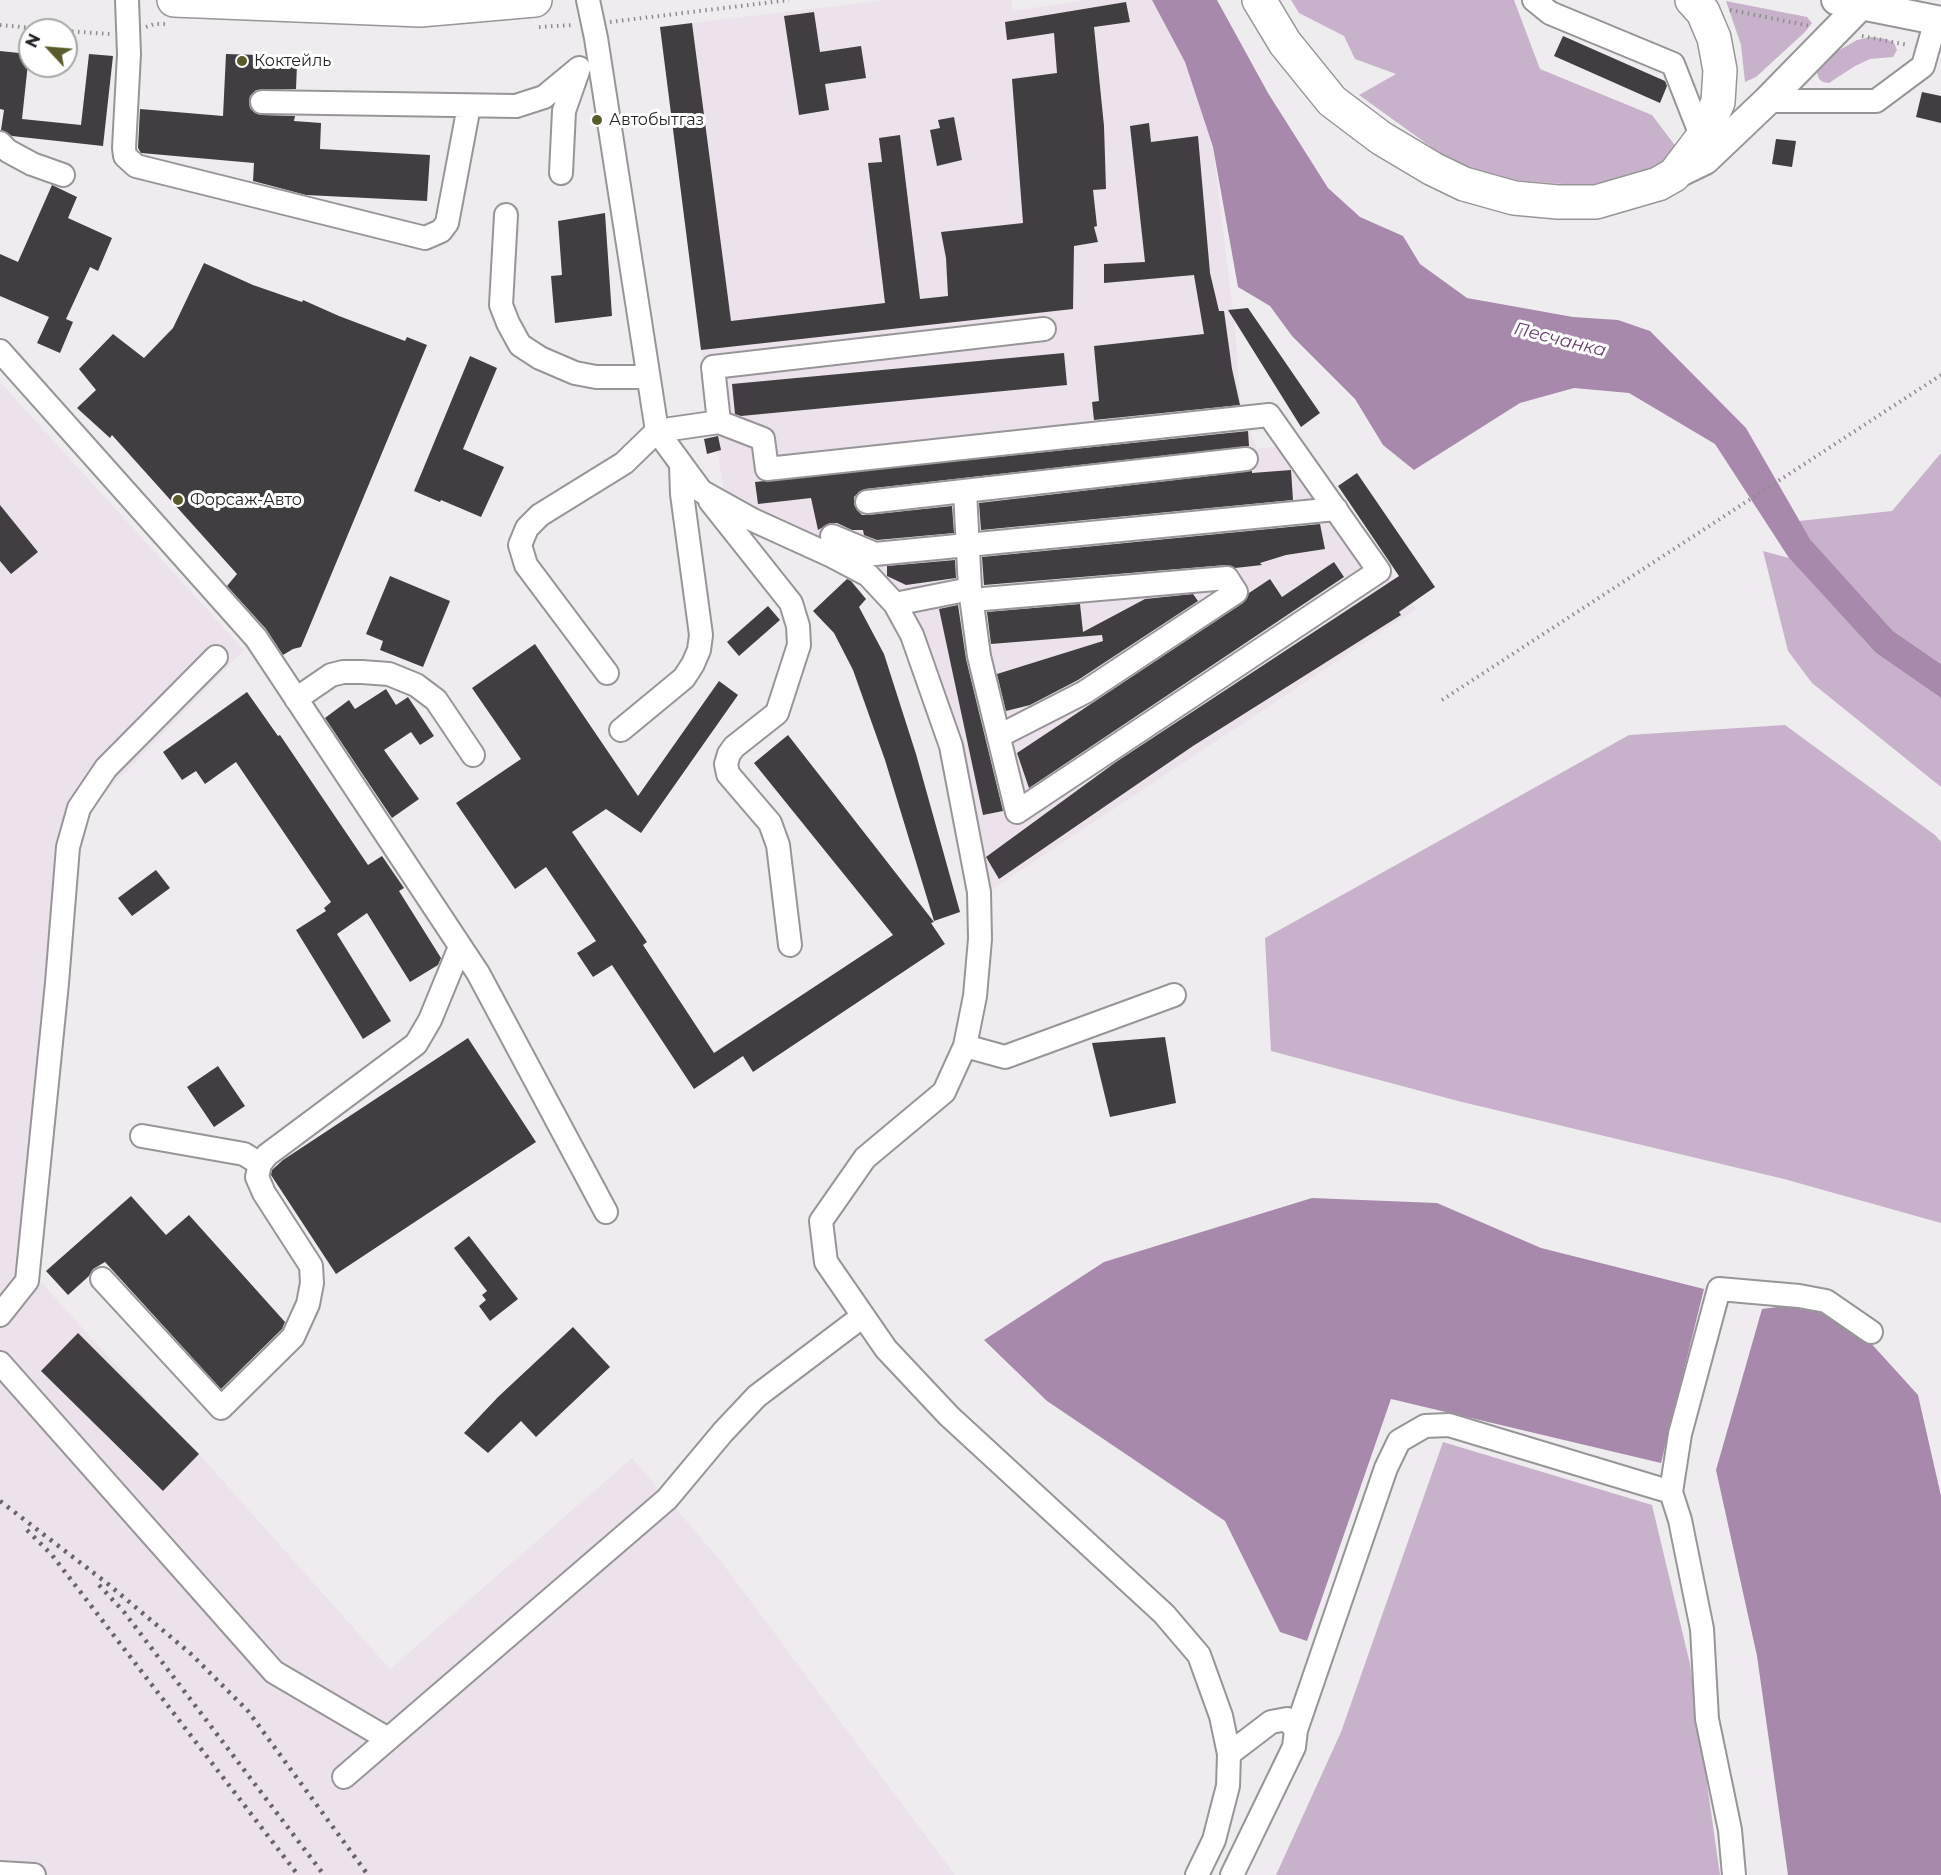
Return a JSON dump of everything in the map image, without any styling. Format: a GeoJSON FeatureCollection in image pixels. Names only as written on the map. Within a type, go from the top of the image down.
{"type":"FeatureCollection","features":[{"type":"Feature","properties":{"kind":"highway"},"geometry":{"type":"LineString","coordinates":[[174,0],[420,10],[535,0]]}},
{"type":"Feature","properties":{"kind":"highway"},"geometry":{"type":"LineString","coordinates":[[1259,0],[1285,43],[1332,101],[1381,138],[1433,169],[1464,184],[1514,198],[1558,202],[1596,202],[1649,187],[1674,175],[1702,138],[1718,102],[1720,70],[1714,38],[1703,12],[1692,0]]}},
{"type":"Feature","properties":{"kind":"main road"},"geometry":{"type":"LineString","coordinates":[[1674,175],[1705,160],[1767,101],[1848,3],[1939,21]]}},
{"type":"Feature","properties":{"kind":"lane"},"geometry":{"type":"LineString","coordinates":[[127,0],[129,54],[124,148],[125,156],[136,166],[425,238],[441,231],[447,223],[470,106]]}},
{"type":"Feature","properties":{"kind":"lane"},"geometry":{"type":"LineString","coordinates":[[588,0],[657,430],[701,491],[791,603],[798,626],[799,645],[777,713],[734,747],[726,764],[728,774],[770,823],[778,845],[790,945]]}},
{"type":"Feature","properties":{"kind":"lane"},"geometry":{"type":"LineString","coordinates":[[1534,0],[1550,13],[1673,64],[1702,138]]}},
{"type":"Feature","properties":{"kind":"lane"},"geometry":{"type":"LineString","coordinates":[[1767,101],[1876,101],[1923,66],[1939,21]]}},
{"type":"Feature","properties":{"kind":"lane"},"geometry":{"type":"LineString","coordinates":[[561,172],[564,111],[594,31]]}},
{"type":"Feature","properties":{"kind":"lane"},"geometry":{"type":"LineString","coordinates":[[262,102],[516,106],[544,97],[579,68]]}},
{"type":"Feature","properties":{"kind":"lane"},"geometry":{"type":"LineString","coordinates":[[0,143],[8,151],[32,164],[63,175]]}},
{"type":"Feature","properties":{"kind":"lane"},"geometry":{"type":"LineString","coordinates":[[506,215],[501,305],[520,345],[540,358],[575,373],[596,377],[648,377]]}},
{"type":"Feature","properties":{"kind":"lane"},"geometry":{"type":"LineString","coordinates":[[719,422],[713,367],[1044,329]]}},
{"type":"Feature","properties":{"kind":"lane"},"geometry":{"type":"LineString","coordinates":[[0,351],[256,638],[478,973],[606,1212]]}},
{"type":"Feature","properties":{"kind":"lane"},"geometry":{"type":"LineString","coordinates":[[607,674],[526,565],[520,545],[527,528],[540,515],[624,463],[657,430],[719,422],[764,439],[767,469],[1269,415],[1379,571],[1017,812],[979,656],[971,595],[964,491]]}},
{"type":"Feature","properties":{"kind":"lane"},"geometry":{"type":"LineString","coordinates":[[867,502],[1246,459]]}},
{"type":"Feature","properties":{"kind":"lane"},"geometry":{"type":"LineString","coordinates":[[621,730],[684,678],[699,650],[701,635],[682,494],[681,465]]}},
{"type":"Feature","properties":{"kind":"lane"},"geometry":{"type":"LineString","coordinates":[[701,491],[753,520],[868,575],[895,604],[912,634],[951,746],[979,892],[980,939],[975,996],[965,1046],[945,1092],[865,1158],[822,1221],[826,1262],[886,1349],[949,1416],[1164,1614],[1199,1655],[1221,1716],[1229,1754],[1228,1786],[1214,1840],[1197,1875]]}},
{"type":"Feature","properties":{"kind":"lane"},"geometry":{"type":"LineString","coordinates":[[832,536],[875,554],[1336,509]]}},
{"type":"Feature","properties":{"kind":"lane"},"geometry":{"type":"LineString","coordinates":[[895,604],[971,595],[1227,578],[1236,592],[1084,693],[999,736]]}},
{"type":"Feature","properties":{"kind":"lane"},"geometry":{"type":"LineString","coordinates":[[0,1315],[27,1281],[57,983],[68,847],[78,808],[106,768],[216,657]]}},
{"type":"Feature","properties":{"kind":"lane"},"geometry":{"type":"LineString","coordinates":[[296,699],[331,675],[362,672],[389,674],[416,685],[436,700],[473,755]]}},
{"type":"Feature","properties":{"kind":"lane"},"geometry":{"type":"LineString","coordinates":[[102,1279],[221,1408],[293,1337],[308,1304],[312,1283],[311,1266],[264,1193],[257,1177],[260,1164],[267,1155],[416,1044],[430,1020],[460,947]]}},
{"type":"Feature","properties":{"kind":"lane"},"geometry":{"type":"LineString","coordinates":[[965,1046],[1005,1057],[1174,995]]}},
{"type":"Feature","properties":{"kind":"lane"},"geometry":{"type":"LineString","coordinates":[[142,1136],[244,1154],[260,1164]]}},
{"type":"Feature","properties":{"kind":"lane"},"geometry":{"type":"LineString","coordinates":[[1734,1875],[1730,1830],[1707,1719],[1702,1629],[1680,1520],[1671,1492],[1680,1434],[1719,1289],[1799,1296],[1826,1301],[1871,1332]]}},
{"type":"Feature","properties":{"kind":"lane"},"geometry":{"type":"LineString","coordinates":[[345,1777],[667,1499],[723,1432],[758,1396],[863,1316]]}},
{"type":"Feature","properties":{"kind":"lane"},"geometry":{"type":"LineString","coordinates":[[0,1363],[274,1672],[388,1739]]}},
{"type":"Feature","properties":{"kind":"lane"},"geometry":{"type":"LineString","coordinates":[[1232,1875],[1294,1746],[1296,1730],[1386,1468],[1399,1441],[1425,1426],[1449,1425],[1671,1492]]}},
{"type":"Feature","properties":{"kind":"lane"},"geometry":{"type":"LineString","coordinates":[[1229,1754],[1271,1722],[1287,1719],[1296,1730]]}},
{"type":"Feature","properties":{"kind":"lane"},"geometry":{"type":"LineString","coordinates":[[0,1873],[34,1875]]}},
{"type":"Feature","properties":{"kind":"path"},"geometry":{"type":"LineString","coordinates":[[594,31],[789,0]]}},
{"type":"Feature","properties":{"kind":"path"},"geometry":{"type":"LineString","coordinates":[[0,25],[18,27]]}},
{"type":"Feature","properties":{"kind":"path"},"geometry":{"type":"LineString","coordinates":[[1442,700],[1941,375]]}},
{"type":"Feature","properties":{"kind":"shaded area"},"geometry":{"type":"Polygon","coordinates":[[[887,0],[1011,0],[1013,11],[1085,0],[1152,0],[1185,62],[1213,147],[1235,329],[1241,409],[1257,449],[1304,443],[1416,609],[988,892],[921,628],[845,548],[750,510],[725,497],[701,350],[734,345],[692,23],[887,0]]]}},
{"type":"Feature","properties":{"kind":"shaded area"},"geometry":{"type":"Polygon","coordinates":[[[1291,0],[1514,0],[1540,69],[1652,115],[1677,148],[1661,168],[1587,186],[1491,178],[1463,170],[1359,95],[1396,74],[1355,59],[1344,36],[1299,13],[1291,0]]]}},
{"type":"Feature","properties":{"kind":"shaded area"},"geometry":{"type":"Polygon","coordinates":[[[1726,1],[1807,17],[1812,23],[1756,77],[1745,82],[1741,45],[1726,1]]]}},
{"type":"Feature","properties":{"kind":"shaded area"},"geometry":{"type":"Polygon","coordinates":[[[1871,37],[1886,39],[1894,43],[1897,50],[1893,57],[1870,59],[1829,83],[1819,79],[1817,73],[1822,65],[1836,52],[1857,40],[1871,37]]]}},
{"type":"Feature","properties":{"kind":"shaded area"},"geometry":{"type":"Polygon","coordinates":[[[0,382],[244,650],[82,817],[39,1280],[199,1454],[390,1669],[632,1458],[720,1560],[955,1875],[0,1875],[0,382]]]}},
{"type":"Feature","properties":{"kind":"shaded area"},"geometry":{"type":"Polygon","coordinates":[[[1941,453],[1941,664],[1893,631],[1810,539],[1799,521],[1892,511],[1941,453]]]}},
{"type":"Feature","properties":{"kind":"shaded area"},"geometry":{"type":"Polygon","coordinates":[[[1763,551],[1789,558],[1876,653],[1941,698],[1941,787],[1812,683],[1788,651],[1763,551]]]}},
{"type":"Feature","properties":{"kind":"shaded area"},"geometry":{"type":"Polygon","coordinates":[[[1785,725],[1935,835],[1941,842],[1941,1223],[1784,1179],[1458,1101],[1271,1051],[1265,938],[1629,735],[1785,725]]]}},
{"type":"Feature","properties":{"kind":"shaded area"},"geometry":{"type":"Polygon","coordinates":[[[1443,1442],[1652,1505],[1690,1664],[1720,1875],[1276,1875],[1341,1732],[1443,1442]]]}},
{"type":"Feature","properties":{"kind":"water","name":"Песчанка"},"geometry":{"type":"Polygon","coordinates":[[[1152,0],[1217,0],[1268,93],[1328,188],[1360,217],[1403,236],[1420,264],[1467,298],[1573,317],[1618,320],[1650,331],[1746,428],[1810,539],[1893,631],[1941,664],[1941,698],[1876,653],[1789,558],[1715,444],[1629,393],[1574,388],[1520,403],[1414,470],[1383,445],[1355,399],[1292,336],[1270,306],[1238,287],[1213,147],[1185,62],[1152,0]]]}},
{"type":"Feature","properties":{"kind":"water"},"geometry":{"type":"Polygon","coordinates":[[[1312,1198],[1437,1203],[1541,1248],[1704,1289],[1661,1463],[1391,1399],[1307,1641],[1280,1632],[1225,1521],[1047,1401],[984,1340],[1104,1262],[1312,1198]]]}},
{"type":"Feature","properties":{"kind":"water"},"geometry":{"type":"Polygon","coordinates":[[[1799,1304],[1858,1329],[1918,1395],[1941,1496],[1941,1875],[1788,1875],[1757,1656],[1716,1470],[1762,1309],[1799,1304]]]}},
{"type":"Feature","properties":{"kind":"building"},"geometry":{"type":"Polygon","coordinates":[[[1126,2],[1130,22],[1094,27],[1104,126],[1106,189],[1093,190],[1097,226],[1094,227],[1098,242],[1074,246],[1073,309],[701,350],[660,27],[692,23],[731,321],[885,303],[868,163],[882,162],[879,138],[900,135],[920,299],[948,296],[946,258],[941,232],[1023,223],[1012,79],[1057,73],[1054,33],[1007,40],[1005,22],[1126,2]]]}},
{"type":"Feature","properties":{"kind":"building"},"geometry":{"type":"Polygon","coordinates":[[[814,12],[820,52],[861,46],[866,78],[825,84],[829,110],[799,115],[784,16],[814,12]]]}},
{"type":"Feature","properties":{"kind":"building"},"geometry":{"type":"Polygon","coordinates":[[[1563,36],[1665,81],[1667,86],[1660,103],[1554,56],[1563,36]]]}},
{"type":"Feature","properties":{"kind":"building"},"geometry":{"type":"Polygon","coordinates":[[[0,51],[18,53],[18,78],[26,78],[22,119],[81,125],[89,54],[113,56],[103,146],[12,136],[1,130],[4,110],[0,109],[0,51]]]}},
{"type":"Feature","properties":{"kind":"building"},"geometry":{"type":"Polygon","coordinates":[[[226,54],[258,55],[257,62],[297,64],[296,89],[256,90],[250,96],[250,108],[261,115],[295,116],[294,121],[321,123],[320,149],[430,155],[427,201],[306,195],[253,181],[254,163],[141,153],[138,148],[140,109],[223,116],[226,54]]]}},
{"type":"Feature","properties":{"kind":"building"},"geometry":{"type":"Polygon","coordinates":[[[1922,92],[1941,96],[1941,123],[1916,117],[1922,92]]]}},
{"type":"Feature","properties":{"kind":"building"},"geometry":{"type":"Polygon","coordinates":[[[954,117],[962,160],[937,166],[930,130],[940,128],[938,120],[954,117]]]}},
{"type":"Feature","properties":{"kind":"building"},"geometry":{"type":"Polygon","coordinates":[[[1149,123],[1151,142],[1198,136],[1210,273],[1219,311],[1224,311],[1232,369],[1240,405],[1094,420],[1092,402],[1099,401],[1094,346],[1204,334],[1194,275],[1104,283],[1104,264],[1145,262],[1130,126],[1149,123]]]}},
{"type":"Feature","properties":{"kind":"building"},"geometry":{"type":"Polygon","coordinates":[[[1776,139],[1796,141],[1792,167],[1772,164],[1776,139]]]}},
{"type":"Feature","properties":{"kind":"building"},"geometry":{"type":"Polygon","coordinates":[[[52,185],[77,197],[68,218],[112,238],[98,271],[90,267],[66,319],[73,322],[60,353],[37,343],[49,317],[0,296],[0,254],[18,262],[52,185]]]}},
{"type":"Feature","properties":{"kind":"building"},"geometry":{"type":"Polygon","coordinates":[[[605,213],[612,316],[555,323],[551,276],[562,275],[558,221],[605,213]]]}},
{"type":"Feature","properties":{"kind":"building"},"geometry":{"type":"Polygon","coordinates":[[[204,263],[253,285],[302,302],[303,300],[405,341],[407,337],[427,345],[301,647],[283,655],[266,629],[227,586],[237,574],[112,435],[110,438],[77,408],[96,390],[79,369],[113,334],[144,358],[173,328],[204,263]]]}},
{"type":"Feature","properties":{"kind":"building"},"geometry":{"type":"Polygon","coordinates":[[[1248,308],[1320,413],[1301,427],[1228,310],[1248,308]]]}},
{"type":"Feature","properties":{"kind":"building"},"geometry":{"type":"Polygon","coordinates":[[[1064,353],[1067,385],[741,416],[735,414],[732,384],[1064,353]]]}},
{"type":"Feature","properties":{"kind":"building"},"geometry":{"type":"Polygon","coordinates":[[[470,356],[497,368],[463,449],[504,467],[481,517],[414,491],[470,356]]]}},
{"type":"Feature","properties":{"kind":"building"},"geometry":{"type":"Polygon","coordinates":[[[1248,431],[1249,446],[865,489],[854,497],[854,504],[862,515],[952,506],[954,533],[877,540],[864,535],[863,530],[852,530],[837,523],[830,523],[818,530],[811,498],[758,504],[755,482],[1248,431]]]}},
{"type":"Feature","properties":{"kind":"building"},"geometry":{"type":"Polygon","coordinates":[[[718,436],[721,450],[707,454],[704,439],[718,436]]]}},
{"type":"Feature","properties":{"kind":"building"},"geometry":{"type":"Polygon","coordinates":[[[1291,470],[1293,500],[981,530],[979,503],[1252,471],[1252,473],[1291,470]]]}},
{"type":"Feature","properties":{"kind":"building"},"geometry":{"type":"Polygon","coordinates":[[[1357,473],[1435,587],[1399,612],[1401,615],[1193,746],[999,879],[986,857],[1116,762],[1399,576],[1338,486],[1357,473]]]}},
{"type":"Feature","properties":{"kind":"building"},"geometry":{"type":"Polygon","coordinates":[[[0,505],[38,552],[11,574],[0,561],[0,505]]]}},
{"type":"Feature","properties":{"kind":"building"},"geometry":{"type":"Polygon","coordinates":[[[1320,524],[1325,549],[1286,555],[1260,563],[1262,565],[1235,568],[1226,565],[984,585],[982,557],[1320,524]]]}},
{"type":"Feature","properties":{"kind":"building"},"geometry":{"type":"Polygon","coordinates":[[[955,560],[956,578],[906,585],[887,576],[887,566],[955,560]]]}},
{"type":"Feature","properties":{"kind":"building"},"geometry":{"type":"Polygon","coordinates":[[[1334,562],[1344,577],[1029,788],[1017,753],[1243,603],[1249,593],[1270,579],[1282,597],[1334,562]]]}},
{"type":"Feature","properties":{"kind":"building"},"geometry":{"type":"Polygon","coordinates":[[[390,576],[450,601],[423,667],[380,650],[383,641],[366,634],[390,576]]]}},
{"type":"Feature","properties":{"kind":"building"},"geometry":{"type":"Polygon","coordinates":[[[847,579],[866,599],[859,607],[884,654],[916,754],[960,912],[934,921],[885,760],[853,670],[834,633],[813,611],[847,579]]]}},
{"type":"Feature","properties":{"kind":"building"},"geometry":{"type":"Polygon","coordinates":[[[1193,594],[1198,601],[1078,680],[1030,705],[1006,711],[997,674],[1103,641],[1102,635],[991,644],[987,612],[1080,604],[1083,632],[1145,599],[1193,594]]]}},
{"type":"Feature","properties":{"kind":"building"},"geometry":{"type":"Polygon","coordinates":[[[958,605],[966,659],[1003,811],[983,815],[939,609],[958,605]]]}},
{"type":"Feature","properties":{"kind":"building"},"geometry":{"type":"Polygon","coordinates":[[[768,606],[780,620],[739,656],[727,642],[768,606]]]}},
{"type":"Feature","properties":{"kind":"building"},"geometry":{"type":"Polygon","coordinates":[[[535,644],[638,796],[719,681],[738,695],[641,833],[606,809],[572,832],[647,942],[643,945],[714,1053],[893,935],[754,763],[788,735],[934,922],[931,923],[945,944],[753,1072],[743,1056],[694,1089],[612,965],[593,977],[577,953],[596,941],[546,867],[515,889],[456,803],[521,759],[472,688],[535,644]]]}},
{"type":"Feature","properties":{"kind":"building"},"geometry":{"type":"Polygon","coordinates":[[[386,689],[396,705],[408,697],[434,736],[420,745],[411,732],[384,750],[419,799],[392,818],[325,718],[349,700],[355,709],[386,689]]]}},
{"type":"Feature","properties":{"kind":"building"},"geometry":{"type":"Polygon","coordinates":[[[247,692],[278,736],[280,735],[368,865],[382,856],[404,888],[399,891],[441,958],[438,965],[410,982],[367,913],[337,934],[391,1021],[363,1039],[296,930],[326,911],[324,908],[331,902],[236,762],[205,784],[196,771],[182,780],[163,752],[247,692]]]}},
{"type":"Feature","properties":{"kind":"building"},"geometry":{"type":"Polygon","coordinates":[[[156,870],[170,888],[132,916],[118,898],[156,870]]]}},
{"type":"Feature","properties":{"kind":"building"},"geometry":{"type":"Polygon","coordinates":[[[1165,1037],[1176,1103],[1110,1117],[1092,1043],[1165,1037]]]}},
{"type":"Feature","properties":{"kind":"building"},"geometry":{"type":"Polygon","coordinates":[[[468,1038],[536,1142],[336,1274],[271,1175],[272,1170],[283,1160],[468,1038]]]}},
{"type":"Feature","properties":{"kind":"building"},"geometry":{"type":"Polygon","coordinates":[[[218,1066],[245,1106],[214,1127],[187,1087],[218,1066]]]}},
{"type":"Feature","properties":{"kind":"building"},"geometry":{"type":"Polygon","coordinates":[[[131,1196],[166,1235],[189,1215],[285,1322],[282,1329],[221,1389],[105,1262],[93,1269],[89,1276],[68,1295],[46,1271],[131,1196]]]}},
{"type":"Feature","properties":{"kind":"building"},"geometry":{"type":"Polygon","coordinates":[[[469,1236],[518,1299],[490,1321],[479,1306],[486,1300],[482,1295],[487,1291],[454,1248],[469,1236]]]}},
{"type":"Feature","properties":{"kind":"building"},"geometry":{"type":"Polygon","coordinates":[[[573,1327],[610,1367],[536,1437],[521,1421],[488,1453],[464,1433],[498,1397],[573,1327]]]}},
{"type":"Feature","properties":{"kind":"building"},"geometry":{"type":"Polygon","coordinates":[[[78,1333],[199,1454],[163,1491],[41,1371],[78,1333]]]}},
{"type":"Feature","properties":{"kind":"railway"},"geometry":{"type":"LineString","coordinates":[[0,1501],[108,1584],[191,1654],[248,1711],[368,1875]]}},
{"type":"Feature","properties":{"kind":"railway"},"geometry":{"type":"LineString","coordinates":[[27,1530],[52,1555],[298,1875]]}},
{"type":"Feature","properties":{"kind":"railway"},"geometry":{"type":"LineString","coordinates":[[99,1585],[124,1612],[324,1875]]}},
{"type":"Feature","properties":{"kind":"place","name":"Коктейль"},"geometry":{"type":"Point","coordinates":[242,61]}},
{"type":"Feature","properties":{"kind":"place","name":"Автобытгаз"},"geometry":{"type":"Point","coordinates":[597,120]}},
{"type":"Feature","properties":{"kind":"place","name":"Форсаж-Авто"},"geometry":{"type":"Point","coordinates":[178,500]}}]}
